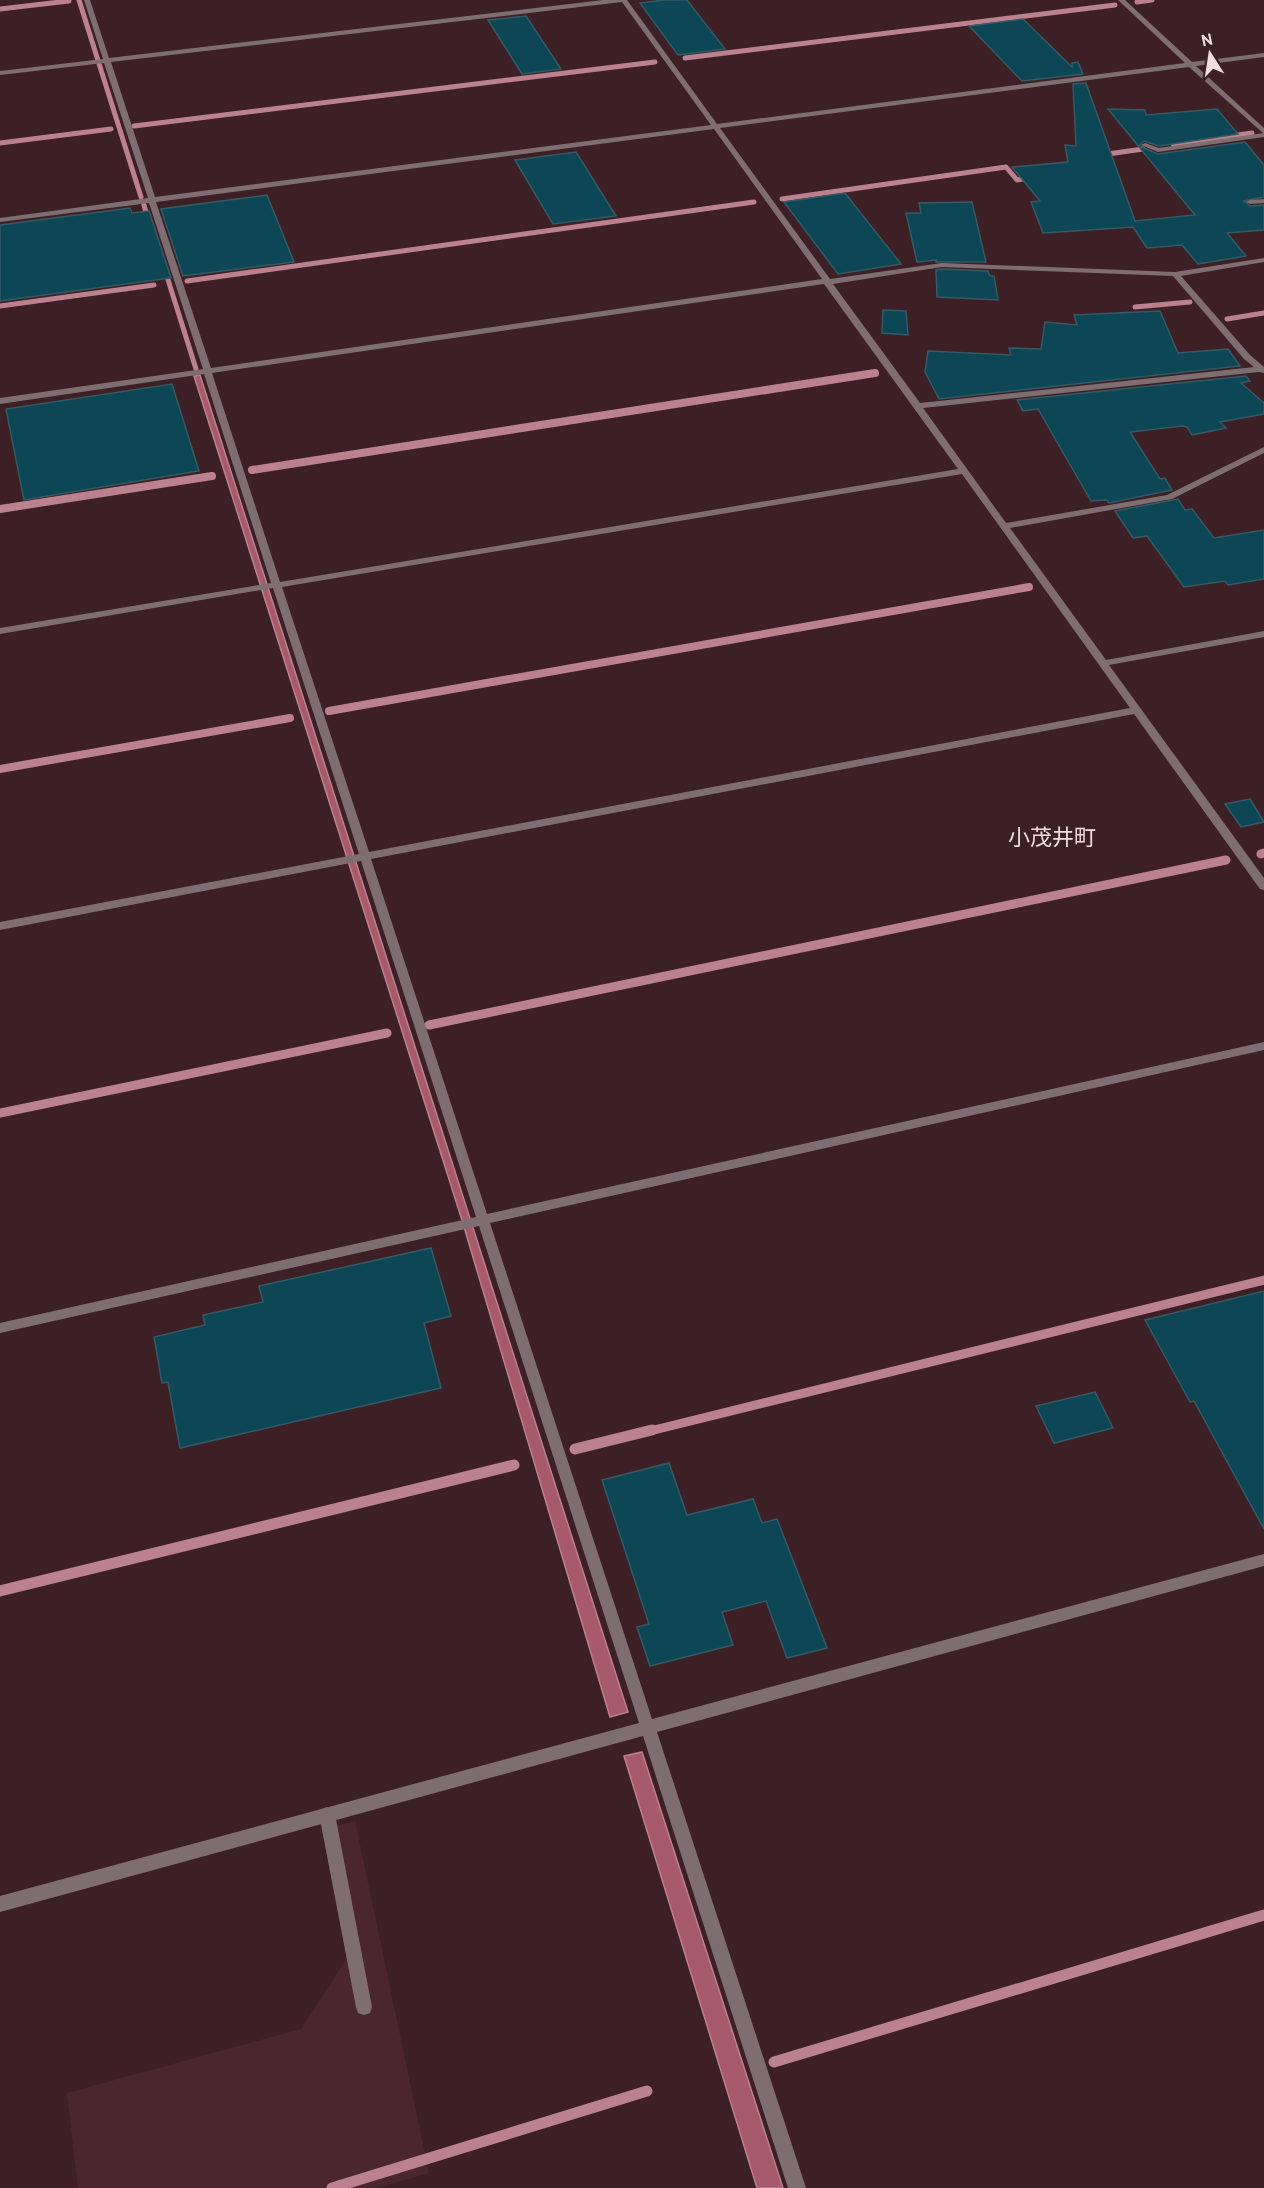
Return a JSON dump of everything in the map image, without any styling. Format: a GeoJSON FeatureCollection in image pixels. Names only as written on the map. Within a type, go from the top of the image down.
{"type":"FeatureCollection","features":[{"type":"Feature","properties":{"kind":"street"},"geometry":{"type":"LineString","coordinates":[[87,0],[208,371],[356,860],[648,1728],[797,2188]]}},
{"type":"Feature","properties":{"kind":"street"},"geometry":{"type":"LineString","coordinates":[[0,73],[622,0],[1264,886]]}},
{"type":"Feature","properties":{"kind":"street"},"geometry":{"type":"LineString","coordinates":[[1121,0],[1264,134]]}},
{"type":"Feature","properties":{"kind":"street"},"geometry":{"type":"LineString","coordinates":[[0,220],[1264,55]]}},
{"type":"Feature","properties":{"kind":"street"},"geometry":{"type":"LineString","coordinates":[[1145,146],[1158,150],[1264,134]]}},
{"type":"Feature","properties":{"kind":"street"},"geometry":{"type":"LineString","coordinates":[[1250,202],[1264,201]]}},
{"type":"Feature","properties":{"kind":"street"},"geometry":{"type":"LineString","coordinates":[[0,401],[942,265],[1175,274],[1264,260]]}},
{"type":"Feature","properties":{"kind":"street"},"geometry":{"type":"LineString","coordinates":[[1175,274],[1219,326],[1262,370]]}},
{"type":"Feature","properties":{"kind":"street"},"geometry":{"type":"LineString","coordinates":[[916,406],[1262,370]]}},
{"type":"Feature","properties":{"kind":"street"},"geometry":{"type":"LineString","coordinates":[[1003,526],[1169,497],[1264,450]]}},
{"type":"Feature","properties":{"kind":"street"},"geometry":{"type":"LineString","coordinates":[[0,631],[963,471]]}},
{"type":"Feature","properties":{"kind":"street"},"geometry":{"type":"LineString","coordinates":[[1102,663],[1264,634]]}},
{"type":"Feature","properties":{"kind":"street"},"geometry":{"type":"LineString","coordinates":[[0,927],[1137,710]]}},
{"type":"Feature","properties":{"kind":"street"},"geometry":{"type":"LineString","coordinates":[[0,1328],[1264,1046]]}},
{"type":"Feature","properties":{"kind":"street"},"geometry":{"type":"LineString","coordinates":[[0,1904],[1264,1560]]}},
{"type":"Feature","properties":{"kind":"street"},"geometry":{"type":"LineString","coordinates":[[327,1814],[364,2007]]}},
{"type":"Feature","properties":{"kind":"shaded area"},"geometry":{"type":"Polygon","coordinates":[[[200,375],[628,1712],[610,1717],[461,1217],[194,376],[200,375]]]}},
{"type":"Feature","properties":{"kind":"shaded area"},"geometry":{"type":"Polygon","coordinates":[[[642,1752],[783,2188],[757,2188],[624,1756],[642,1752]]]}},
{"type":"Feature","properties":{"kind":"shaded area"},"geometry":{"type":"Polygon","coordinates":[[[355,1821],[429,2173],[377,2188],[78,2188],[67,2093],[301,2029],[347,1958],[322,1830],[355,1821]]]}},
{"type":"Feature","properties":{"kind":"building"},"geometry":{"type":"Polygon","coordinates":[[[687,0],[725,49],[678,55],[640,3],[687,0]]]}},
{"type":"Feature","properties":{"kind":"building"},"geometry":{"type":"Polygon","coordinates":[[[526,16],[561,69],[522,74],[488,20],[526,16]]]}},
{"type":"Feature","properties":{"kind":"building"},"geometry":{"type":"Polygon","coordinates":[[[1023,19],[1072,67],[1072,63],[1078,62],[1083,74],[1022,81],[969,26],[1023,19]]]}},
{"type":"Feature","properties":{"kind":"building"},"geometry":{"type":"Polygon","coordinates":[[[1086,83],[1135,221],[1195,215],[1108,109],[1145,110],[1146,115],[1217,109],[1238,134],[1159,146],[1144,141],[1139,146],[1158,154],[1245,142],[1264,165],[1264,197],[1244,201],[1250,206],[1264,205],[1264,230],[1227,233],[1246,256],[1198,264],[1182,245],[1147,248],[1133,227],[1043,233],[1031,202],[1040,201],[1012,167],[1068,162],[1065,145],[1076,146],[1073,84],[1086,83]]]}},
{"type":"Feature","properties":{"kind":"building"},"geometry":{"type":"Polygon","coordinates":[[[576,152],[616,216],[553,224],[515,160],[576,152]]]}},
{"type":"Feature","properties":{"kind":"building"},"geometry":{"type":"Polygon","coordinates":[[[845,193],[901,264],[838,274],[784,202],[845,193]]]}},
{"type":"Feature","properties":{"kind":"building"},"geometry":{"type":"Polygon","coordinates":[[[267,195],[294,262],[183,276],[161,209],[267,195]]]}},
{"type":"Feature","properties":{"kind":"building"},"geometry":{"type":"Polygon","coordinates":[[[972,202],[986,262],[936,262],[936,260],[917,262],[906,213],[921,213],[919,203],[972,202]]]}},
{"type":"Feature","properties":{"kind":"building"},"geometry":{"type":"Polygon","coordinates":[[[130,208],[132,213],[149,211],[171,278],[0,301],[0,225],[130,208]]]}},
{"type":"Feature","properties":{"kind":"building"},"geometry":{"type":"Polygon","coordinates":[[[936,270],[988,271],[990,276],[994,276],[998,300],[937,297],[936,270]]]}},
{"type":"Feature","properties":{"kind":"building"},"geometry":{"type":"Polygon","coordinates":[[[883,310],[906,311],[908,335],[882,333],[883,310]]]}},
{"type":"Feature","properties":{"kind":"building"},"geometry":{"type":"Polygon","coordinates":[[[1160,311],[1178,353],[1228,349],[1240,366],[939,399],[925,372],[928,351],[1011,355],[1009,348],[1041,349],[1045,322],[1077,325],[1074,315],[1160,311]]]}},
{"type":"Feature","properties":{"kind":"building"},"geometry":{"type":"Polygon","coordinates":[[[1246,376],[1250,381],[1241,383],[1264,403],[1264,414],[1220,422],[1226,428],[1192,435],[1187,427],[1182,426],[1130,432],[1160,479],[1165,478],[1172,490],[1109,503],[1107,500],[1091,501],[1038,409],[1023,411],[1017,400],[1246,376]]]}},
{"type":"Feature","properties":{"kind":"building"},"geometry":{"type":"Polygon","coordinates":[[[172,384],[199,471],[24,500],[6,409],[172,384]]]}},
{"type":"Feature","properties":{"kind":"building"},"geometry":{"type":"Polygon","coordinates":[[[1178,499],[1185,510],[1192,509],[1214,538],[1264,530],[1264,579],[1228,585],[1225,581],[1184,587],[1147,536],[1133,538],[1115,511],[1178,499]]]}},
{"type":"Feature","properties":{"kind":"building"},"geometry":{"type":"Polygon","coordinates":[[[1250,799],[1264,822],[1241,827],[1225,804],[1250,799]]]}},
{"type":"Feature","properties":{"kind":"building"},"geometry":{"type":"Polygon","coordinates":[[[431,1248],[451,1316],[424,1323],[441,1388],[180,1448],[168,1382],[162,1383],[154,1337],[205,1325],[203,1315],[263,1302],[259,1286],[431,1248]]]}},
{"type":"Feature","properties":{"kind":"building"},"geometry":{"type":"Polygon","coordinates":[[[1264,1291],[1264,1529],[1194,1401],[1190,1402],[1145,1320],[1264,1291]]]}},
{"type":"Feature","properties":{"kind":"building"},"geometry":{"type":"Polygon","coordinates":[[[1095,1392],[1113,1428],[1054,1443],[1036,1406],[1095,1392]]]}},
{"type":"Feature","properties":{"kind":"building"},"geometry":{"type":"Polygon","coordinates":[[[669,1463],[687,1515],[753,1499],[762,1523],[777,1519],[827,1648],[787,1658],[766,1601],[722,1612],[733,1645],[650,1666],[637,1627],[649,1624],[602,1480],[669,1463]]]}},
{"type":"Feature","properties":{"kind":"waterway"},"geometry":{"type":"LineString","coordinates":[[79,0],[141,197]]}},
{"type":"Feature","properties":{"kind":"waterway"},"geometry":{"type":"LineString","coordinates":[[1137,2],[1152,0]]}},
{"type":"Feature","properties":{"kind":"waterway"},"geometry":{"type":"LineString","coordinates":[[0,9],[69,1]]}},
{"type":"Feature","properties":{"kind":"waterway"},"geometry":{"type":"LineString","coordinates":[[685,58],[1115,5]]}},
{"type":"Feature","properties":{"kind":"waterway"},"geometry":{"type":"LineString","coordinates":[[134,126],[655,62]]}},
{"type":"Feature","properties":{"kind":"waterway"},"geometry":{"type":"LineString","coordinates":[[0,143],[111,129]]}},
{"type":"Feature","properties":{"kind":"waterway"},"geometry":{"type":"LineString","coordinates":[[1173,144],[1252,133]]}},
{"type":"Feature","properties":{"kind":"waterway"},"geometry":{"type":"LineString","coordinates":[[1101,155],[1143,149]]}},
{"type":"Feature","properties":{"kind":"waterway"},"geometry":{"type":"LineString","coordinates":[[782,199],[1006,167],[1017,180],[1033,177]]}},
{"type":"Feature","properties":{"kind":"waterway"},"geometry":{"type":"LineString","coordinates":[[187,281],[754,202]]}},
{"type":"Feature","properties":{"kind":"waterway"},"geometry":{"type":"LineString","coordinates":[[144,205],[149,223]]}},
{"type":"Feature","properties":{"kind":"waterway"},"geometry":{"type":"LineString","coordinates":[[164,267],[196,369]]}},
{"type":"Feature","properties":{"kind":"waterway"},"geometry":{"type":"LineString","coordinates":[[0,306],[154,285]]}},
{"type":"Feature","properties":{"kind":"waterway"},"geometry":{"type":"LineString","coordinates":[[1135,307],[1190,302]]}},
{"type":"Feature","properties":{"kind":"waterway"},"geometry":{"type":"LineString","coordinates":[[1227,319],[1264,313]]}},
{"type":"Feature","properties":{"kind":"waterway"},"geometry":{"type":"LineString","coordinates":[[252,470],[875,373]]}},
{"type":"Feature","properties":{"kind":"waterway"},"geometry":{"type":"LineString","coordinates":[[0,509],[212,476]]}},
{"type":"Feature","properties":{"kind":"waterway"},"geometry":{"type":"LineString","coordinates":[[329,711],[1029,587]]}},
{"type":"Feature","properties":{"kind":"waterway"},"geometry":{"type":"LineString","coordinates":[[0,769],[290,718]]}},
{"type":"Feature","properties":{"kind":"waterway"},"geometry":{"type":"LineString","coordinates":[[429,1025],[1226,860]]}},
{"type":"Feature","properties":{"kind":"waterway"},"geometry":{"type":"LineString","coordinates":[[0,1113],[387,1033]]}},
{"type":"Feature","properties":{"kind":"waterway"},"geometry":{"type":"LineString","coordinates":[[646,1432],[1264,1280]]}},
{"type":"Feature","properties":{"kind":"waterway"},"geometry":{"type":"LineString","coordinates":[[575,1449],[652,1430]]}},
{"type":"Feature","properties":{"kind":"waterway"},"geometry":{"type":"LineString","coordinates":[[0,1591],[514,1465]]}},
{"type":"Feature","properties":{"kind":"waterway"},"geometry":{"type":"LineString","coordinates":[[774,2062],[1264,1915]]}},
{"type":"Feature","properties":{"kind":"waterway"},"geometry":{"type":"LineString","coordinates":[[332,2188],[647,2091]]}},
{"type":"Feature","properties":{"kind":"district","name":"小茂井町"},"geometry":{"type":"Point","coordinates":[1052,837]}}]}
